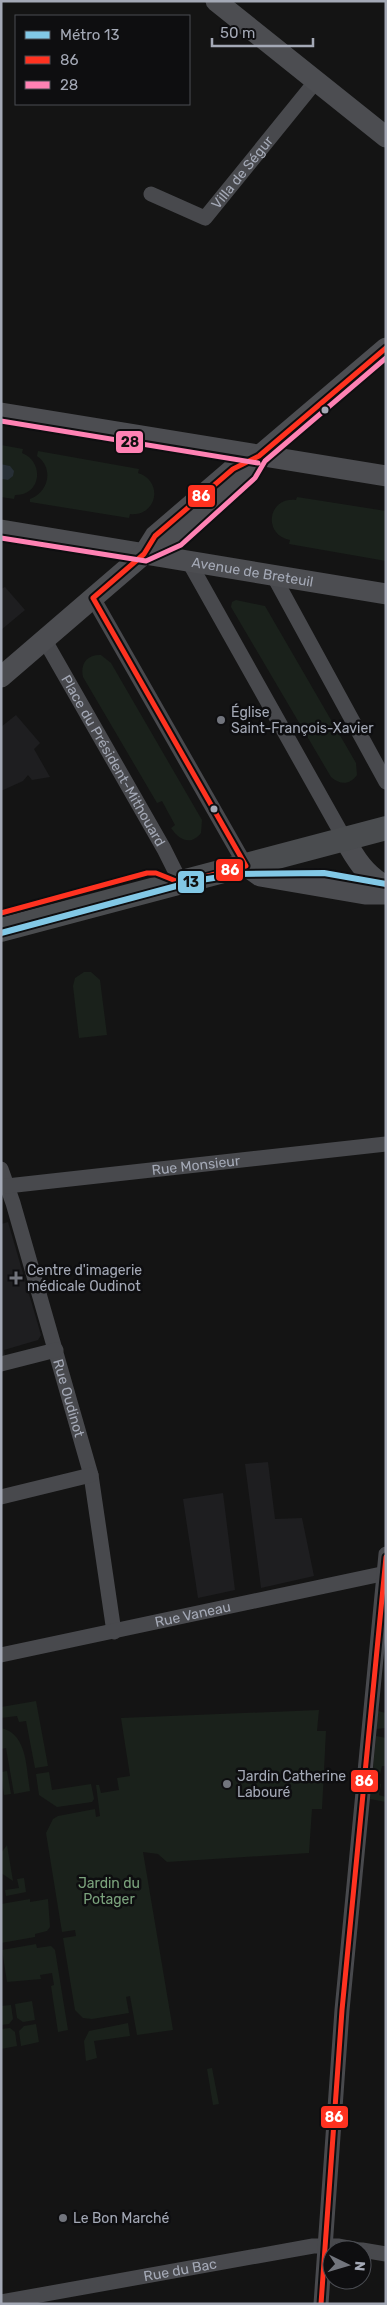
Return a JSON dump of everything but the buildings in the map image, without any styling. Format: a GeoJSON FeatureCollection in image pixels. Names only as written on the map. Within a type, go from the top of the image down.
{"type":"FeatureCollection","features":[{"type":"Feature","properties":{"kind":"main road"},"geometry":{"type":"LineString","coordinates":[[1,930],[386,828]]}},
{"type":"Feature","properties":{"kind":"street"},"geometry":{"type":"LineString","coordinates":[[216,1],[386,138]]}},
{"type":"Feature","properties":{"kind":"street","name":"Villa de Ségur"},"geometry":{"type":"LineString","coordinates":[[152,194],[205,218],[316,81]]}},
{"type":"Feature","properties":{"kind":"street"},"geometry":{"type":"LineString","coordinates":[[1,677],[144,554],[155,536],[233,468],[259,456],[386,348]]}},
{"type":"Feature","properties":{"kind":"street"},"geometry":{"type":"LineString","coordinates":[[1,413],[386,476]]}},
{"type":"Feature","properties":{"kind":"street","name":"Avenue de Breteuil"},"geometry":{"type":"LineString","coordinates":[[1,530],[386,594]]}},
{"type":"Feature","properties":{"kind":"street"},"geometry":{"type":"LineString","coordinates":[[189,562],[357,861],[375,880],[386,886]]}},
{"type":"Feature","properties":{"kind":"street"},"geometry":{"type":"LineString","coordinates":[[272,575],[386,782]]}},
{"type":"Feature","properties":{"kind":"street"},"geometry":{"type":"LineString","coordinates":[[93,598],[246,866],[260,876],[365,894],[386,894]]}},
{"type":"Feature","properties":{"kind":"street","name":"Place du Président-Mithouard"},"geometry":{"type":"LineString","coordinates":[[44,639],[164,849],[181,883]]}},
{"type":"Feature","properties":{"kind":"street","name":"Rue Monsieur"},"geometry":{"type":"LineString","coordinates":[[7,1186],[386,1144]]}},
{"type":"Feature","properties":{"kind":"street","name":"Rue Oudinot"},"geometry":{"type":"LineString","coordinates":[[1,1169],[56,1350],[91,1475],[114,1632]]}},
{"type":"Feature","properties":{"kind":"street"},"geometry":{"type":"LineString","coordinates":[[1,1364],[56,1350]]}},
{"type":"Feature","properties":{"kind":"street"},"geometry":{"type":"LineString","coordinates":[[1,1497],[91,1475]]}},
{"type":"Feature","properties":{"kind":"street"},"geometry":{"type":"LineString","coordinates":[[325,2240],[342,2010],[386,1554]]}},
{"type":"Feature","properties":{"kind":"street","name":"Rue Vaneau"},"geometry":{"type":"LineString","coordinates":[[1,1655],[384,1573]]}},
{"type":"Feature","properties":{"kind":"street","name":"Rue du Bac"},"geometry":{"type":"LineString","coordinates":[[1,2302],[322,2247]]}},
{"type":"Feature","properties":{"kind":"street","name":"Rue du Bac"},"geometry":{"type":"LineString","coordinates":[[372,2252],[386,2254]]}},
{"type":"Feature","properties":{"kind":"street"},"geometry":{"type":"LineString","coordinates":[[320,2304],[322,2281]]}},
{"type":"Feature","properties":{"kind":"shaded area"},"geometry":{"type":"Polygon","coordinates":[[[1,464],[10,466],[14,471],[13,476],[8,480],[1,479],[1,464]]]}},
{"type":"Feature","properties":{"kind":"shaded area"},"geometry":{"type":"Polygon","coordinates":[[[5,587],[25,610],[1,630],[1,589],[5,587]]]}},
{"type":"Feature","properties":{"kind":"shaded area"},"geometry":{"type":"Polygon","coordinates":[[[16,715],[40,743],[34,749],[50,777],[32,780],[28,775],[23,781],[1,791],[1,727],[16,715]]]}},
{"type":"Feature","properties":{"kind":"shaded area"},"geometry":{"type":"Polygon","coordinates":[[[8,1222],[41,1335],[38,1340],[4,1350],[5,1356],[1,1357],[1,1224],[8,1222]]]}},
{"type":"Feature","properties":{"kind":"shaded area"},"geometry":{"type":"Polygon","coordinates":[[[268,1462],[275,1519],[302,1518],[314,1576],[261,1588],[245,1464],[268,1462]]]}},
{"type":"Feature","properties":{"kind":"shaded area"},"geometry":{"type":"Polygon","coordinates":[[[223,1493],[235,1590],[198,1598],[183,1499],[223,1493]]]}},
{"type":"Feature","properties":{"kind":"green space"},"geometry":{"type":"Polygon","coordinates":[[[1,445],[23,449],[22,453],[29,457],[37,471],[35,485],[24,494],[15,495],[14,499],[1,497],[1,479],[8,480],[12,469],[1,464],[1,445]]]}},
{"type":"Feature","properties":{"kind":"green space"},"geometry":{"type":"Polygon","coordinates":[[[38,451],[139,469],[138,473],[152,483],[154,498],[146,510],[130,514],[129,518],[30,502],[30,499],[42,491],[47,479],[46,467],[37,456],[38,451]]]}},
{"type":"Feature","properties":{"kind":"green space"},"geometry":{"type":"Polygon","coordinates":[[[297,497],[386,511],[386,561],[289,544],[290,540],[281,537],[275,531],[272,517],[274,510],[279,504],[287,500],[296,500],[297,497]]]}},
{"type":"Feature","properties":{"kind":"green space"},"geometry":{"type":"Polygon","coordinates":[[[236,600],[265,606],[356,763],[357,775],[351,781],[341,783],[331,777],[231,607],[232,602],[236,600]]]}},
{"type":"Feature","properties":{"kind":"green space"},"geometry":{"type":"Polygon","coordinates":[[[101,655],[111,663],[202,820],[201,833],[197,837],[185,840],[178,836],[171,828],[175,825],[162,801],[157,803],[83,677],[84,664],[88,658],[101,655]]]}},
{"type":"Feature","properties":{"kind":"green space"},"geometry":{"type":"Polygon","coordinates":[[[84,972],[91,972],[100,980],[107,1035],[79,1038],[73,986],[75,978],[84,972]]]}},
{"type":"Feature","properties":{"kind":"green space"},"geometry":{"type":"Polygon","coordinates":[[[36,1701],[48,1766],[35,1768],[26,1721],[19,1722],[17,1716],[1,1718],[1,1707],[36,1701]]]}},
{"type":"Feature","properties":{"kind":"green space","name":"Jardin du Potager"},"geometry":{"type":"Polygon","coordinates":[[[319,1710],[317,1731],[326,1731],[322,1809],[312,1809],[309,1853],[167,1862],[158,1854],[143,1852],[173,2030],[137,2035],[130,1996],[126,1997],[129,2013],[92,2019],[83,2018],[75,2010],[63,1938],[76,1936],[75,1930],[62,1932],[46,1833],[53,1819],[58,1816],[95,1809],[96,1817],[100,1816],[96,1785],[99,1785],[101,1793],[119,1790],[117,1778],[130,1776],[121,1718],[319,1710]]]}},
{"type":"Feature","properties":{"kind":"green space"},"geometry":{"type":"Polygon","coordinates":[[[378,1711],[386,1713],[386,1728],[376,1729],[378,1711]]]}},
{"type":"Feature","properties":{"kind":"green space"},"geometry":{"type":"Polygon","coordinates":[[[1,1728],[16,1737],[21,1745],[30,1791],[14,1794],[6,1748],[1,1749],[1,1728]]]}},
{"type":"Feature","properties":{"kind":"green space"},"geometry":{"type":"Polygon","coordinates":[[[376,1736],[386,1738],[386,1766],[382,1766],[378,1783],[381,1784],[379,1795],[386,1797],[386,1802],[370,1799],[376,1736]]]}},
{"type":"Feature","properties":{"kind":"green space"},"geometry":{"type":"Polygon","coordinates":[[[7,1771],[11,1794],[4,1795],[1,1772],[7,1771]]]}},
{"type":"Feature","properties":{"kind":"green space"},"geometry":{"type":"Polygon","coordinates":[[[49,1772],[52,1790],[91,1784],[94,1799],[92,1802],[57,1807],[39,1795],[36,1774],[49,1772]]]}},
{"type":"Feature","properties":{"kind":"green space"},"geometry":{"type":"Polygon","coordinates":[[[7,1845],[13,1881],[1,1873],[1,1853],[7,1845]]]}},
{"type":"Feature","properties":{"kind":"green space"},"geometry":{"type":"Polygon","coordinates":[[[24,1878],[26,1892],[6,1896],[5,1890],[19,1888],[17,1879],[24,1878]]]}},
{"type":"Feature","properties":{"kind":"green space"},"geometry":{"type":"Polygon","coordinates":[[[30,1899],[30,1902],[48,1899],[50,1927],[47,1931],[35,1934],[35,1937],[1,1943],[1,1904],[30,1899]]]}},
{"type":"Feature","properties":{"kind":"green space"},"geometry":{"type":"Polygon","coordinates":[[[36,1944],[37,1948],[51,1946],[55,1950],[68,2030],[58,2032],[51,1986],[54,1985],[52,1973],[40,1975],[41,1979],[7,1982],[2,1950],[36,1944]]]}},
{"type":"Feature","properties":{"kind":"green space"},"geometry":{"type":"Polygon","coordinates":[[[32,2001],[35,2020],[23,2022],[17,2018],[15,2004],[32,2001]]]}},
{"type":"Feature","properties":{"kind":"green space"},"geometry":{"type":"Polygon","coordinates":[[[11,2005],[13,2019],[9,2024],[1,2025],[1,2006],[11,2005]]]}},
{"type":"Feature","properties":{"kind":"green space"},"geometry":{"type":"Polygon","coordinates":[[[128,2023],[130,2036],[94,2041],[97,2058],[86,2061],[84,2041],[89,2031],[128,2023]]]}},
{"type":"Feature","properties":{"kind":"green space"},"geometry":{"type":"Polygon","coordinates":[[[36,2024],[39,2042],[21,2046],[19,2031],[24,2026],[36,2024]]]}},
{"type":"Feature","properties":{"kind":"green space"},"geometry":{"type":"Polygon","coordinates":[[[10,2028],[15,2032],[17,2046],[1,2049],[1,2029],[10,2028]]]}},
{"type":"Feature","properties":{"kind":"green space"},"geometry":{"type":"Polygon","coordinates":[[[212,2068],[219,2104],[213,2105],[207,2069],[212,2068]]]}},
{"type":"Feature","properties":{"kind":"metro line","name":"13"},"geometry":{"type":"LineString","coordinates":[[1,933],[195,881],[238,874],[324,873],[386,884]]}},
{"type":"Feature","properties":{"kind":"transit line","name":"86"},"geometry":{"type":"LineString","coordinates":[[1,913],[147,873],[156,873],[181,883],[246,866],[93,598],[144,554],[155,536],[233,469],[259,456],[386,348]]}},
{"type":"Feature","properties":{"kind":"transit line","name":"28"},"geometry":{"type":"LineString","coordinates":[[1,538],[146,561],[181,545],[255,478],[265,461],[386,358]]}},
{"type":"Feature","properties":{"kind":"transit line","name":"28"},"geometry":{"type":"LineString","coordinates":[[1,421],[258,463]]}},
{"type":"Feature","properties":{"kind":"transit line","name":"86"},"geometry":{"type":"LineString","coordinates":[[321,2304],[342,2010],[386,1557]]}},
{"type":"Feature","properties":{"kind":"place","name":"Église Saint-François-Xavier"},"geometry":{"type":"Point","coordinates":[221,720]}},
{"type":"Feature","properties":{"kind":"place","name":"Centre d'imagerie médicale Oudinot"},"geometry":{"type":"Point","coordinates":[16,1278]}},
{"type":"Feature","properties":{"kind":"place","name":"Jardin Catherine Labouré"},"geometry":{"type":"Point","coordinates":[227,1784]}},
{"type":"Feature","properties":{"kind":"place","name":"Le Bon Marché"},"geometry":{"type":"Point","coordinates":[63,2218]}}]}
